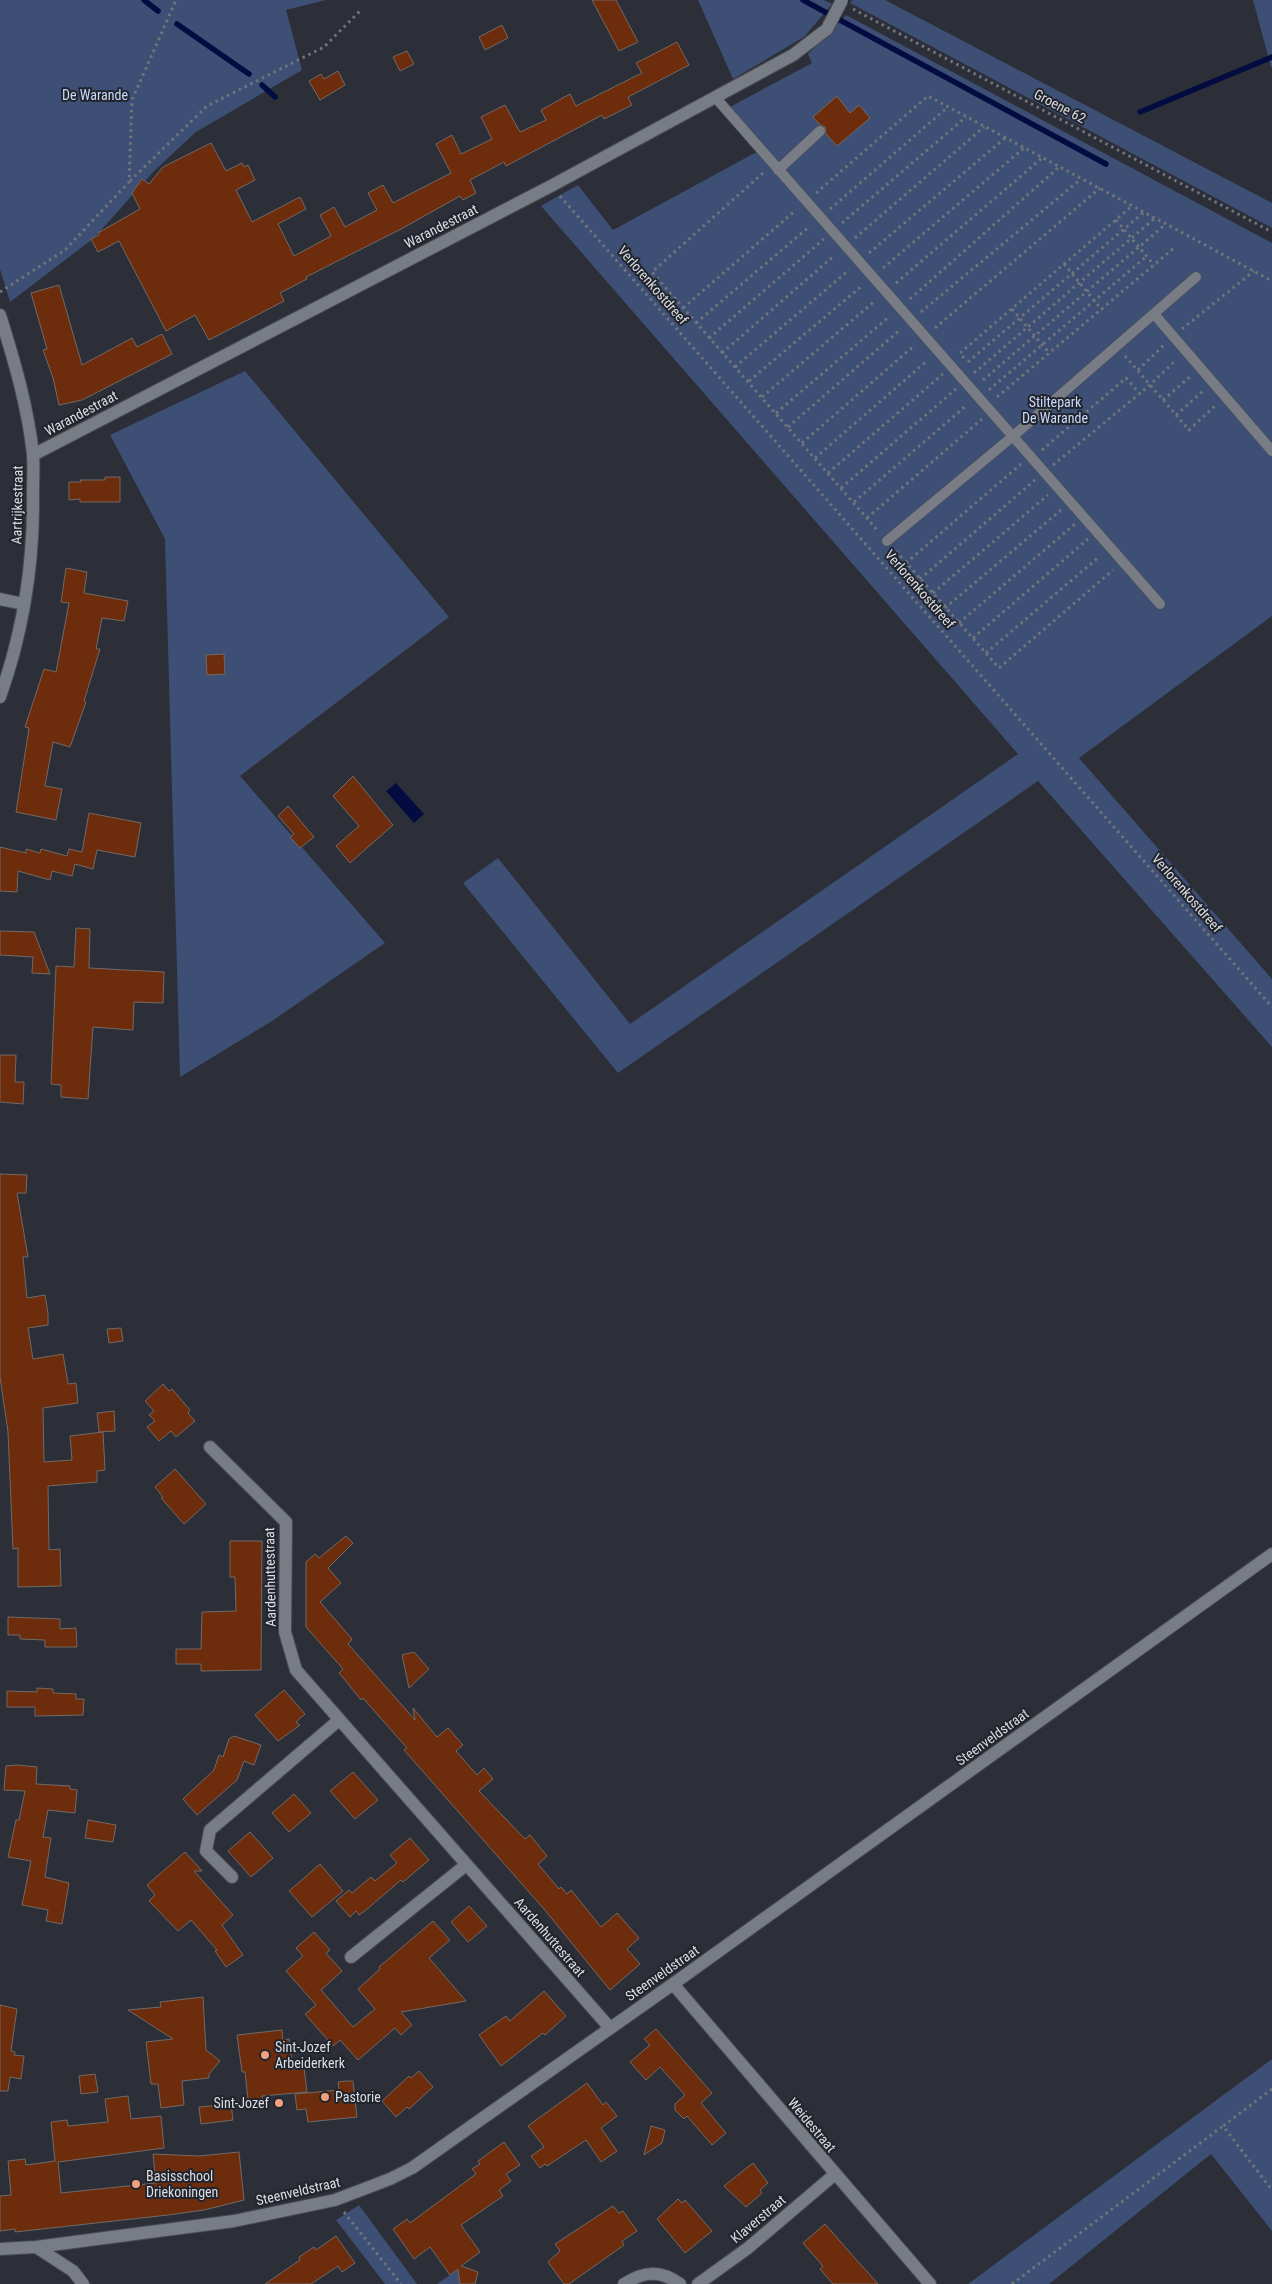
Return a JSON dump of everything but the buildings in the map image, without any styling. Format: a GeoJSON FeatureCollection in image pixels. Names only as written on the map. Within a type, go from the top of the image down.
{"type":"FeatureCollection","features":[{"type":"Feature","properties":{"kind":"street","name":"Warandestraat"},"geometry":{"type":"LineString","coordinates":[[33,455],[551,186],[793,55],[827,29],[844,2]]}},
{"type":"Feature","properties":{"kind":"street","name":"Aartrijkestraat"},"geometry":{"type":"LineString","coordinates":[[0,315],[16,369],[33,455],[34,537],[24,604],[10,669],[0,697]]}},
{"type":"Feature","properties":{"kind":"street"},"geometry":{"type":"LineString","coordinates":[[0,599],[24,604]]}},
{"type":"Feature","properties":{"kind":"street","name":"Aardenhuttestraat"},"geometry":{"type":"LineString","coordinates":[[210,1447],[286,1522],[286,1632],[296,1670],[610,2028]]}},
{"type":"Feature","properties":{"kind":"street","name":"Steenveldstraat"},"geometry":{"type":"LineString","coordinates":[[0,2249],[36,2247],[234,2221],[335,2200],[390,2179],[412,2168],[673,1984],[1272,1554]]}},
{"type":"Feature","properties":{"kind":"street"},"geometry":{"type":"LineString","coordinates":[[232,1877],[206,1850],[210,1830],[339,1720]]}},
{"type":"Feature","properties":{"kind":"street"},"geometry":{"type":"LineString","coordinates":[[351,1957],[466,1865]]}},
{"type":"Feature","properties":{"kind":"street","name":"Weidestraat"},"geometry":{"type":"LineString","coordinates":[[673,1984],[834,2175],[930,2284]]}},
{"type":"Feature","properties":{"kind":"street","name":"Klaverstraat"},"geometry":{"type":"LineString","coordinates":[[698,2284],[748,2248],[834,2175]]}},
{"type":"Feature","properties":{"kind":"street"},"geometry":{"type":"LineString","coordinates":[[36,2247],[73,2271],[82,2284]]}},
{"type":"Feature","properties":{"kind":"street"},"geometry":{"type":"LineString","coordinates":[[624,2284],[645,2274],[655,2272],[680,2284]]}},
{"type":"Feature","properties":{"kind":"lane"},"geometry":{"type":"LineString","coordinates":[[715,97],[1160,604]]}},
{"type":"Feature","properties":{"kind":"lane"},"geometry":{"type":"LineString","coordinates":[[776,167],[820,131]]}},
{"type":"Feature","properties":{"kind":"lane"},"geometry":{"type":"LineString","coordinates":[[887,541],[1012,437],[1196,278]]}},
{"type":"Feature","properties":{"kind":"lane"},"geometry":{"type":"LineString","coordinates":[[1154,314],[1272,451]]}},
{"type":"Feature","properties":{"kind":"path"},"geometry":{"type":"LineString","coordinates":[[129,182],[132,100],[176,0]]}},
{"type":"Feature","properties":{"kind":"path","name":"Groene 62"},"geometry":{"type":"LineString","coordinates":[[844,2],[1272,232]]}},
{"type":"Feature","properties":{"kind":"path"},"geometry":{"type":"LineString","coordinates":[[0,292],[65,250],[129,182],[207,106],[324,46],[361,10]]}},
{"type":"Feature","properties":{"kind":"path"},"geometry":{"type":"LineString","coordinates":[[683,308],[928,96],[1272,281]]}},
{"type":"Feature","properties":{"kind":"path"},"geometry":{"type":"LineString","coordinates":[[749,381],[1024,148]]}},
{"type":"Feature","properties":{"kind":"path"},"geometry":{"type":"LineString","coordinates":[[762,397],[1042,158]]}},
{"type":"Feature","properties":{"kind":"path"},"geometry":{"type":"LineString","coordinates":[[776,167],[652,272],[945,608],[999,668],[1122,562]]}},
{"type":"Feature","properties":{"kind":"path"},"geometry":{"type":"LineString","coordinates":[[776,413],[1059,167]]}},
{"type":"Feature","properties":{"kind":"path"},"geometry":{"type":"LineString","coordinates":[[788,427],[1081,178]]}},
{"type":"Feature","properties":{"kind":"path","name":"Verlorenkostdreef"},"geometry":{"type":"LineString","coordinates":[[551,186],[1272,1007]]}},
{"type":"Feature","properties":{"kind":"path"},"geometry":{"type":"LineString","coordinates":[[802,443],[1100,188]]}},
{"type":"Feature","properties":{"kind":"path"},"geometry":{"type":"LineString","coordinates":[[1132,206],[960,353],[968,362],[1144,212]]}},
{"type":"Feature","properties":{"kind":"path"},"geometry":{"type":"LineString","coordinates":[[841,488],[1155,218]]}},
{"type":"Feature","properties":{"kind":"path"},"geometry":{"type":"LineString","coordinates":[[1116,220],[1154,265]]}},
{"type":"Feature","properties":{"kind":"path"},"geometry":{"type":"LineString","coordinates":[[983,380],[1166,224]]}},
{"type":"Feature","properties":{"kind":"path"},"geometry":{"type":"LineString","coordinates":[[990,389],[998,398],[1174,248]]}},
{"type":"Feature","properties":{"kind":"path"},"geometry":{"type":"LineString","coordinates":[[854,502],[1147,256]]}},
{"type":"Feature","properties":{"kind":"path"},"geometry":{"type":"LineString","coordinates":[[1064,264],[1102,310]]}},
{"type":"Feature","properties":{"kind":"path"},"geometry":{"type":"LineString","coordinates":[[1138,370],[1173,336],[1254,271]]}},
{"type":"Feature","properties":{"kind":"path"},"geometry":{"type":"LineString","coordinates":[[1012,309],[1050,354]]}},
{"type":"Feature","properties":{"kind":"path"},"geometry":{"type":"LineString","coordinates":[[1117,346],[1189,430],[1225,397]]}},
{"type":"Feature","properties":{"kind":"path"},"geometry":{"type":"LineString","coordinates":[[815,458],[938,351]]}},
{"type":"Feature","properties":{"kind":"path"},"geometry":{"type":"LineString","coordinates":[[920,579],[1044,472],[1140,394],[1186,351]]}},
{"type":"Feature","properties":{"kind":"path"},"geometry":{"type":"LineString","coordinates":[[828,473],[951,367]]}},
{"type":"Feature","properties":{"kind":"path"},"geometry":{"type":"LineString","coordinates":[[1163,400],[1200,368]]}},
{"type":"Feature","properties":{"kind":"path"},"geometry":{"type":"LineString","coordinates":[[906,563],[1126,378],[1140,394]]}},
{"type":"Feature","properties":{"kind":"path"},"geometry":{"type":"LineString","coordinates":[[1176,415],[1213,382]]}},
{"type":"Feature","properties":{"kind":"path"},"geometry":{"type":"LineString","coordinates":[[867,518],[991,412]]}},
{"type":"Feature","properties":{"kind":"path"},"geometry":{"type":"LineString","coordinates":[[933,593],[1057,487]]}},
{"type":"Feature","properties":{"kind":"path"},"geometry":{"type":"LineString","coordinates":[[945,608],[1070,502]]}},
{"type":"Feature","properties":{"kind":"path"},"geometry":{"type":"LineString","coordinates":[[959,623],[1083,517]]}},
{"type":"Feature","properties":{"kind":"path"},"geometry":{"type":"LineString","coordinates":[[973,638],[1096,532]]}},
{"type":"Feature","properties":{"kind":"path"},"geometry":{"type":"LineString","coordinates":[[986,653],[1110,547]]}},
{"type":"Feature","properties":{"kind":"path"},"geometry":{"type":"LineString","coordinates":[[1012,2284],[1272,2090]]}},
{"type":"Feature","properties":{"kind":"path"},"geometry":{"type":"LineString","coordinates":[[1223,2126],[1272,2190]]}},
{"type":"Feature","properties":{"kind":"path"},"geometry":{"type":"LineString","coordinates":[[335,2200],[401,2284]]}},
{"type":"Feature","properties":{"kind":"green space","name":"De Warande"},"geometry":{"type":"Polygon","coordinates":[[[0,0],[326,0],[286,10],[302,70],[196,132],[154,171],[94,238],[10,302],[0,269],[0,0]]]}},
{"type":"Feature","properties":{"kind":"green space"},"geometry":{"type":"Polygon","coordinates":[[[698,0],[824,0],[832,4],[804,37],[733,79],[698,0]]]}},
{"type":"Feature","properties":{"kind":"green space"},"geometry":{"type":"Polygon","coordinates":[[[852,0],[885,0],[1272,203],[1272,228],[850,3],[852,0]]]}},
{"type":"Feature","properties":{"kind":"green space"},"geometry":{"type":"Polygon","coordinates":[[[1253,0],[1272,0],[1272,68],[1271,67],[1253,0]]]}},
{"type":"Feature","properties":{"kind":"green space","name":"Stiltepark De Warande"},"geometry":{"type":"Polygon","coordinates":[[[846,15],[1272,243],[1272,616],[1079,758],[1272,979],[1272,1047],[1038,781],[618,1073],[463,883],[498,858],[630,1024],[1018,754],[541,206],[578,185],[613,230],[766,147],[730,107],[812,63],[808,54],[846,15]]]}},
{"type":"Feature","properties":{"kind":"green space"},"geometry":{"type":"Polygon","coordinates":[[[245,371],[449,617],[240,776],[385,943],[272,1021],[180,1077],[165,539],[110,435],[245,371]]]}},
{"type":"Feature","properties":{"kind":"green space"},"geometry":{"type":"Polygon","coordinates":[[[1272,2059],[1272,2231],[1211,2154],[1049,2284],[968,2284],[1272,2059]]]}},
{"type":"Feature","properties":{"kind":"green space"},"geometry":{"type":"Polygon","coordinates":[[[359,2205],[417,2284],[385,2284],[336,2220],[359,2205]]]}},
{"type":"Feature","properties":{"kind":"green space"},"geometry":{"type":"Polygon","coordinates":[[[463,2266],[475,2284],[437,2284],[463,2266]]]}},
{"type":"Feature","properties":{"kind":"shaded area"},"geometry":{"type":"Polygon","coordinates":[[[396,783],[424,814],[414,823],[386,791],[396,783]]]}},
{"type":"Feature","properties":{"kind":"waterway"},"geometry":{"type":"LineString","coordinates":[[144,0],[158,11]]}},
{"type":"Feature","properties":{"kind":"waterway"},"geometry":{"type":"LineString","coordinates":[[803,0],[1106,164]]}},
{"type":"Feature","properties":{"kind":"waterway"},"geometry":{"type":"LineString","coordinates":[[177,24],[249,74]]}},
{"type":"Feature","properties":{"kind":"waterway"},"geometry":{"type":"LineString","coordinates":[[1140,112],[1272,57]]}},
{"type":"Feature","properties":{"kind":"waterway"},"geometry":{"type":"LineString","coordinates":[[262,85],[275,97]]}},
{"type":"Feature","properties":{"kind":"place","name":"Sint-Jozef Arbeiderkerk"},"geometry":{"type":"Point","coordinates":[265,2055]}},
{"type":"Feature","properties":{"kind":"place","name":"Pastorie"},"geometry":{"type":"Point","coordinates":[325,2097]}},
{"type":"Feature","properties":{"kind":"place","name":"Sint-Jozef"},"geometry":{"type":"Point","coordinates":[279,2103]}},
{"type":"Feature","properties":{"kind":"place","name":"Basisschool Driekoningen"},"geometry":{"type":"Point","coordinates":[136,2184]}}]}
